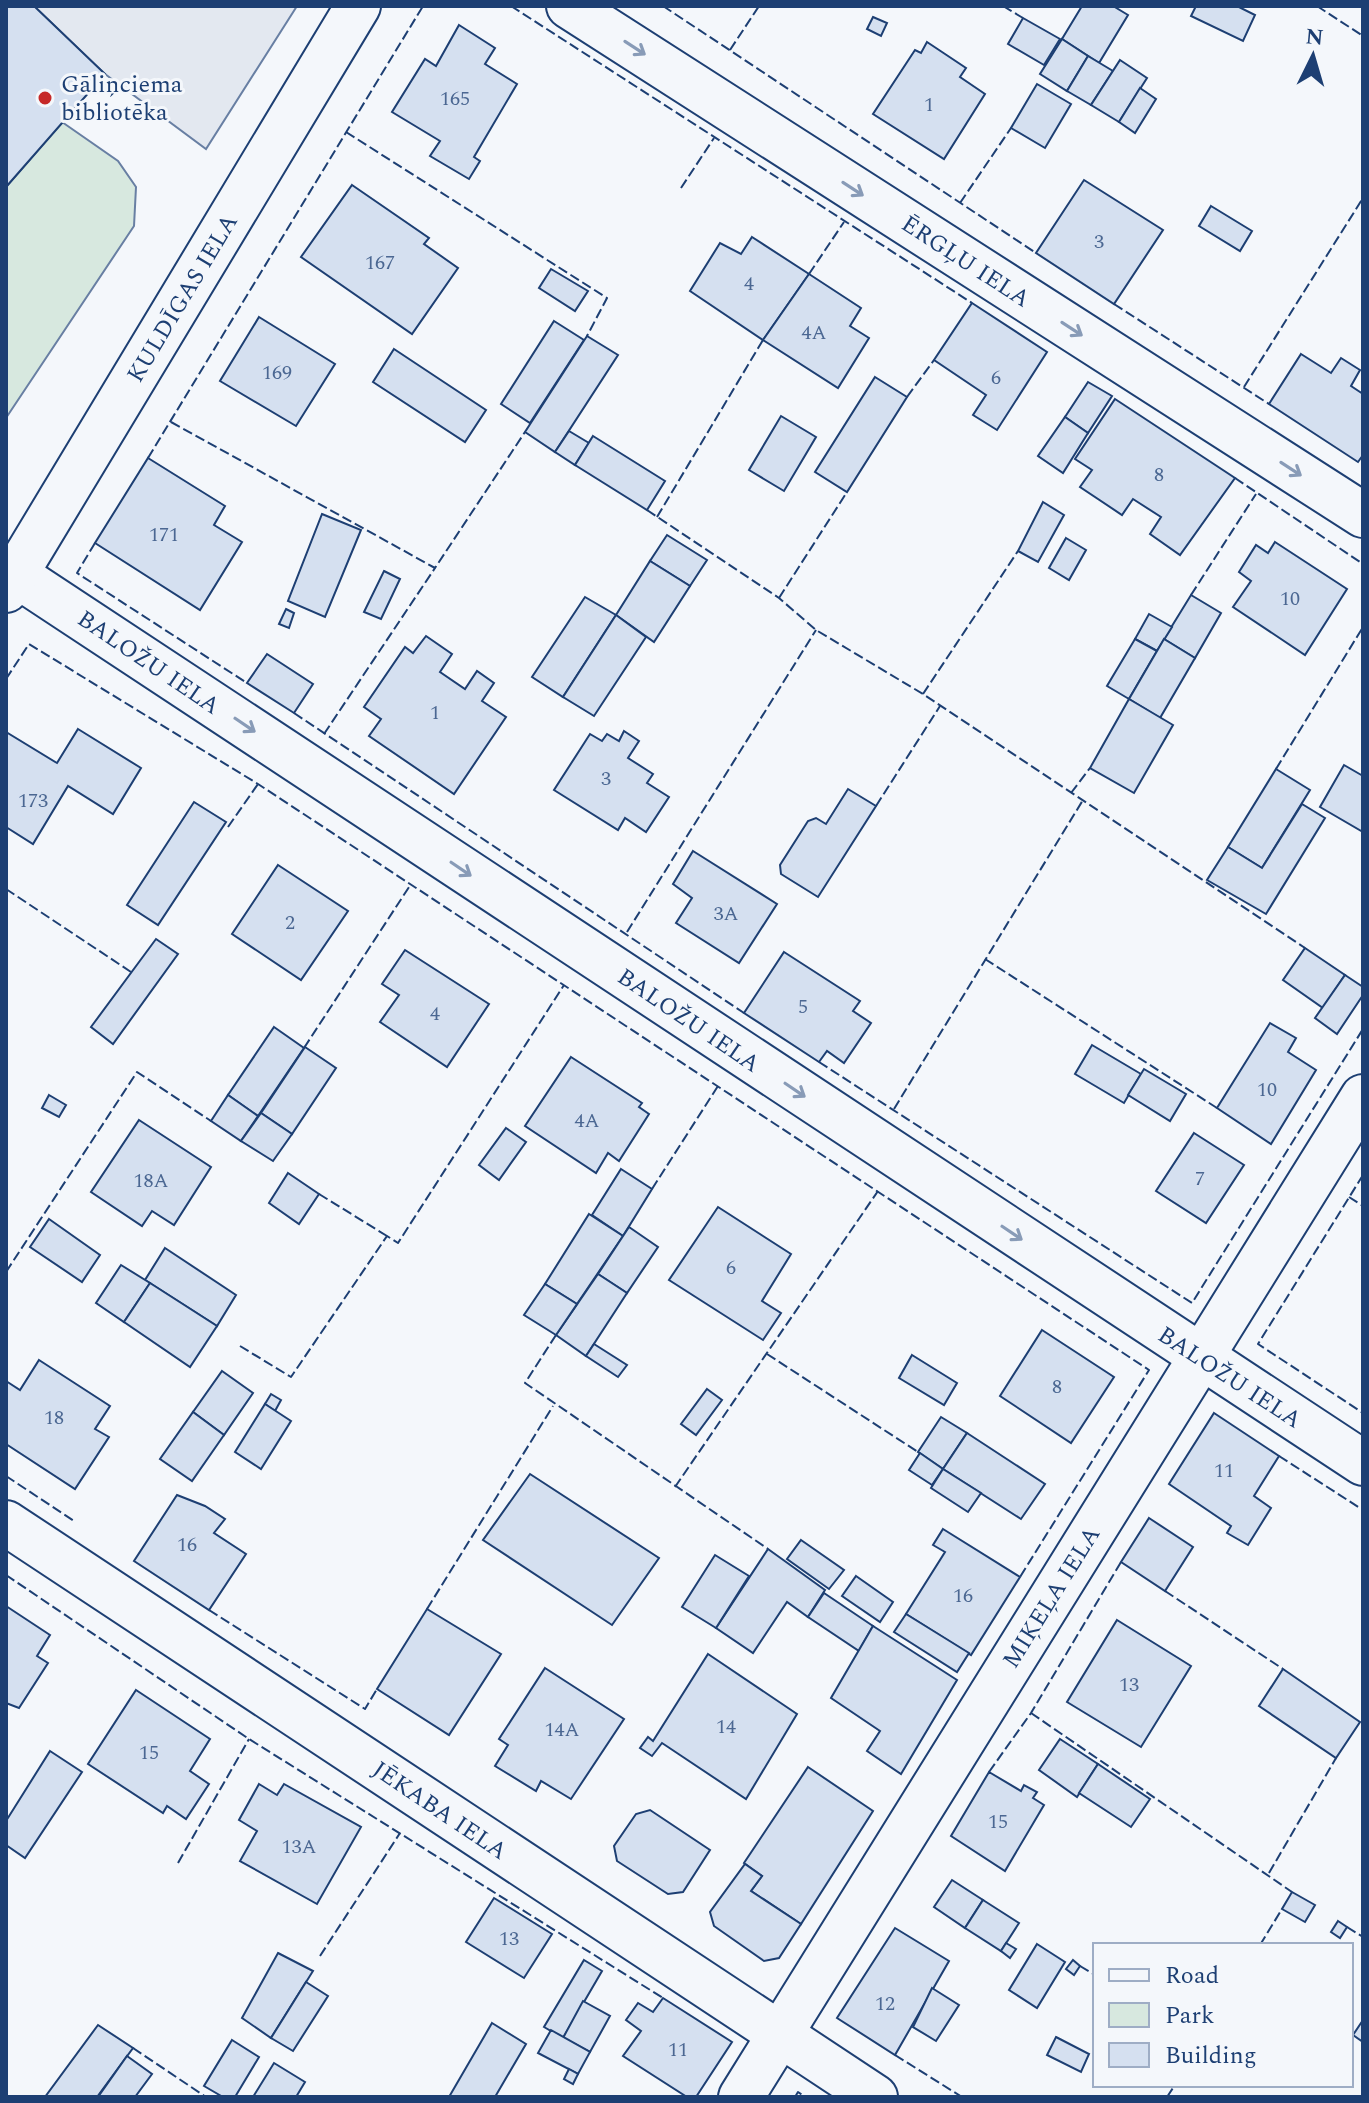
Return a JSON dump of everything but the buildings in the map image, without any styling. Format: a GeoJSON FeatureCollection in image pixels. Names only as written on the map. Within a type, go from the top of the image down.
{"type":"FeatureCollection","features":[{"type":"Feature","properties":{"kind":"street","name":"KULDĪGAS IELA"},"geometry":{"type":"LineString","coordinates":[[9,577],[358,6]]}},
{"type":"Feature","properties":{"kind":"street","name":"ĒRGĻU IELA"},"geometry":{"type":"LineString","coordinates":[[569,6],[1363,515]]}},
{"type":"Feature","properties":{"kind":"street","name":"BALOŽU IELA"},"geometry":{"type":"LineString","coordinates":[[9,577],[1363,1463]]}},
{"type":"Feature","properties":{"kind":"street","name":"MIĶEĻA IELA"},"geometry":{"type":"LineString","coordinates":[[741,2097],[1363,1097]]}},
{"type":"Feature","properties":{"kind":"street","name":"JĒKABA IELA"},"geometry":{"type":"LineString","coordinates":[[6,1523],[875,2097]]}},
{"type":"Feature","properties":{"kind":"green space"},"geometry":{"type":"Polygon","coordinates":[[[62,122],[118,161],[136,187],[134,226],[6,418],[6,187],[62,122]]]}},
{"type":"Feature","properties":{"kind":"shaded area"},"geometry":{"type":"Polygon","coordinates":[[[34,6],[297,6],[206,149],[105,74],[34,6]]]}},
{"type":"Feature","properties":{"kind":"fence"},"geometry":{"type":"LineString","coordinates":[[148,458],[423,6]]}},
{"type":"Feature","properties":{"kind":"fence"},"geometry":{"type":"LineString","coordinates":[[511,6],[972,303]]}},
{"type":"Feature","properties":{"kind":"fence"},"geometry":{"type":"LineString","coordinates":[[663,6],[1036,253]]}},
{"type":"Feature","properties":{"kind":"fence"},"geometry":{"type":"LineString","coordinates":[[730,50],[759,6]]}},
{"type":"Feature","properties":{"kind":"fence"},"geometry":{"type":"LineString","coordinates":[[1003,6],[1023,18]]}},
{"type":"Feature","properties":{"kind":"fence"},"geometry":{"type":"LineString","coordinates":[[1317,6],[1363,36]]}},
{"type":"Feature","properties":{"kind":"fence"},"geometry":{"type":"LineString","coordinates":[[960,203],[1011,128]]}},
{"type":"Feature","properties":{"kind":"fence"},"geometry":{"type":"LineString","coordinates":[[346,132],[607,298],[587,336]]}},
{"type":"Feature","properties":{"kind":"fence"},"geometry":{"type":"LineString","coordinates":[[681,188],[714,138]]}},
{"type":"Feature","properties":{"kind":"fence"},"geometry":{"type":"LineString","coordinates":[[1244,387],[1363,198]]}},
{"type":"Feature","properties":{"kind":"fence"},"geometry":{"type":"LineString","coordinates":[[809,274],[844,222]]}},
{"type":"Feature","properties":{"kind":"fence"},"geometry":{"type":"LineString","coordinates":[[1114,304],[1269,404]]}},
{"type":"Feature","properties":{"kind":"fence"},"geometry":{"type":"LineString","coordinates":[[657,517],[763,340]]}},
{"type":"Feature","properties":{"kind":"fence"},"geometry":{"type":"LineString","coordinates":[[907,397],[934,360]]}},
{"type":"Feature","properties":{"kind":"fence"},"geometry":{"type":"LineString","coordinates":[[171,422],[435,568],[525,432]]}},
{"type":"Feature","properties":{"kind":"fence"},"geometry":{"type":"LineString","coordinates":[[1235,478],[1363,564]]}},
{"type":"Feature","properties":{"kind":"fence"},"geometry":{"type":"LineString","coordinates":[[779,598],[847,492]]}},
{"type":"Feature","properties":{"kind":"fence"},"geometry":{"type":"LineString","coordinates":[[1191,595],[1256,494]]}},
{"type":"Feature","properties":{"kind":"fence"},"geometry":{"type":"LineString","coordinates":[[647,510],[779,598],[816,630],[923,694],[1305,948]]}},
{"type":"Feature","properties":{"kind":"fence"},"geometry":{"type":"LineString","coordinates":[[95,543],[77,573],[247,683]]}},
{"type":"Feature","properties":{"kind":"fence"},"geometry":{"type":"LineString","coordinates":[[923,694],[1018,551]]}},
{"type":"Feature","properties":{"kind":"fence"},"geometry":{"type":"LineString","coordinates":[[324,734],[435,568]]}},
{"type":"Feature","properties":{"kind":"fence"},"geometry":{"type":"LineString","coordinates":[[1276,769],[1363,627]]}},
{"type":"Feature","properties":{"kind":"fence"},"geometry":{"type":"LineString","coordinates":[[627,932],[816,630]]}},
{"type":"Feature","properties":{"kind":"fence"},"geometry":{"type":"LineString","coordinates":[[6,679],[29,644],[258,784],[1149,1370],[1020,1577]]}},
{"type":"Feature","properties":{"kind":"fence"},"geometry":{"type":"LineString","coordinates":[[876,806],[940,706]]}},
{"type":"Feature","properties":{"kind":"fence"},"geometry":{"type":"LineString","coordinates":[[294,713],[744,1013]]}},
{"type":"Feature","properties":{"kind":"fence"},"geometry":{"type":"LineString","coordinates":[[1071,793],[1090,768]]}},
{"type":"Feature","properties":{"kind":"fence"},"geometry":{"type":"LineString","coordinates":[[228,827],[258,784]]}},
{"type":"Feature","properties":{"kind":"fence"},"geometry":{"type":"LineString","coordinates":[[894,1109],[1083,800]]}},
{"type":"Feature","properties":{"kind":"fence"},"geometry":{"type":"LineString","coordinates":[[304,1048],[411,884]]}},
{"type":"Feature","properties":{"kind":"fence"},"geometry":{"type":"LineString","coordinates":[[6,889],[131,972]]}},
{"type":"Feature","properties":{"kind":"fence"},"geometry":{"type":"LineString","coordinates":[[985,959],[1217,1108]]}},
{"type":"Feature","properties":{"kind":"fence"},"geometry":{"type":"LineString","coordinates":[[240,1346],[291,1377],[387,1236],[398,1243],[564,985]]}},
{"type":"Feature","properties":{"kind":"fence"},"geometry":{"type":"LineString","coordinates":[[819,1062],[1192,1303],[1363,1029]]}},
{"type":"Feature","properties":{"kind":"fence"},"geometry":{"type":"LineString","coordinates":[[6,1272],[137,1072],[211,1121]]}},
{"type":"Feature","properties":{"kind":"fence"},"geometry":{"type":"LineString","coordinates":[[652,1189],[718,1086]]}},
{"type":"Feature","properties":{"kind":"fence"},"geometry":{"type":"LineString","coordinates":[[1363,1175],[1258,1344],[1363,1413]]}},
{"type":"Feature","properties":{"kind":"fence"},"geometry":{"type":"LineString","coordinates":[[675,1487],[878,1191]]}},
{"type":"Feature","properties":{"kind":"fence"},"geometry":{"type":"LineString","coordinates":[[319,1194],[387,1236]]}},
{"type":"Feature","properties":{"kind":"fence"},"geometry":{"type":"LineString","coordinates":[[1349,1197],[1363,1206]]}},
{"type":"Feature","properties":{"kind":"fence"},"geometry":{"type":"LineString","coordinates":[[556,1335],[525,1383],[768,1549]]}},
{"type":"Feature","properties":{"kind":"fence"},"geometry":{"type":"LineString","coordinates":[[767,1354],[918,1452]]}},
{"type":"Feature","properties":{"kind":"fence"},"geometry":{"type":"LineString","coordinates":[[427,1609],[553,1406]]}},
{"type":"Feature","properties":{"kind":"fence"},"geometry":{"type":"LineString","coordinates":[[1279,1456],[1363,1510]]}},
{"type":"Feature","properties":{"kind":"fence"},"geometry":{"type":"LineString","coordinates":[[6,1476],[74,1521]]}},
{"type":"Feature","properties":{"kind":"fence"},"geometry":{"type":"LineString","coordinates":[[989,1772],[1031,1713],[1121,1562]]}},
{"type":"Feature","properties":{"kind":"fence"},"geometry":{"type":"LineString","coordinates":[[6,1575],[249,1739],[663,1998]]}},
{"type":"Feature","properties":{"kind":"fence"},"geometry":{"type":"LineString","coordinates":[[1165,1591],[1283,1669]]}},
{"type":"Feature","properties":{"kind":"fence"},"geometry":{"type":"LineString","coordinates":[[209,1610],[365,1709],[377,1689]]}},
{"type":"Feature","properties":{"kind":"fence"},"geometry":{"type":"LineString","coordinates":[[1031,1713],[1292,1892]]}},
{"type":"Feature","properties":{"kind":"fence"},"geometry":{"type":"LineString","coordinates":[[178,1863],[249,1739]]}},
{"type":"Feature","properties":{"kind":"fence"},"geometry":{"type":"LineString","coordinates":[[1269,1873],[1336,1758]]}},
{"type":"Feature","properties":{"kind":"fence"},"geometry":{"type":"LineString","coordinates":[[320,1956],[400,1833]]}},
{"type":"Feature","properties":{"kind":"fence"},"geometry":{"type":"LineString","coordinates":[[1261,1943],[1282,1909]]}},
{"type":"Feature","properties":{"kind":"fence"},"geometry":{"type":"LineString","coordinates":[[1347,1927],[1363,1937]]}},
{"type":"Feature","properties":{"kind":"fence"},"geometry":{"type":"LineString","coordinates":[[1080,1966],[1093,1974]]}},
{"type":"Feature","properties":{"kind":"fence"},"geometry":{"type":"LineString","coordinates":[[133,2048],[206,2097]]}},
{"type":"Feature","properties":{"kind":"fence"},"geometry":{"type":"LineString","coordinates":[[895,2055],[962,2097]]}},
{"type":"Feature","properties":{"kind":"fence"},"geometry":{"type":"LineString","coordinates":[[1167,2097],[1174,2087]]}},
{"type":"Feature","properties":{"kind":"fence"},"geometry":{"type":"LineString","coordinates":[[795,2097],[798,2092],[805,2097]]}},
{"type":"Feature","properties":{"kind":"place","name":"Gāliņciema bibliotēka"},"geometry":{"type":"Point","coordinates":[45,98]}}]}
